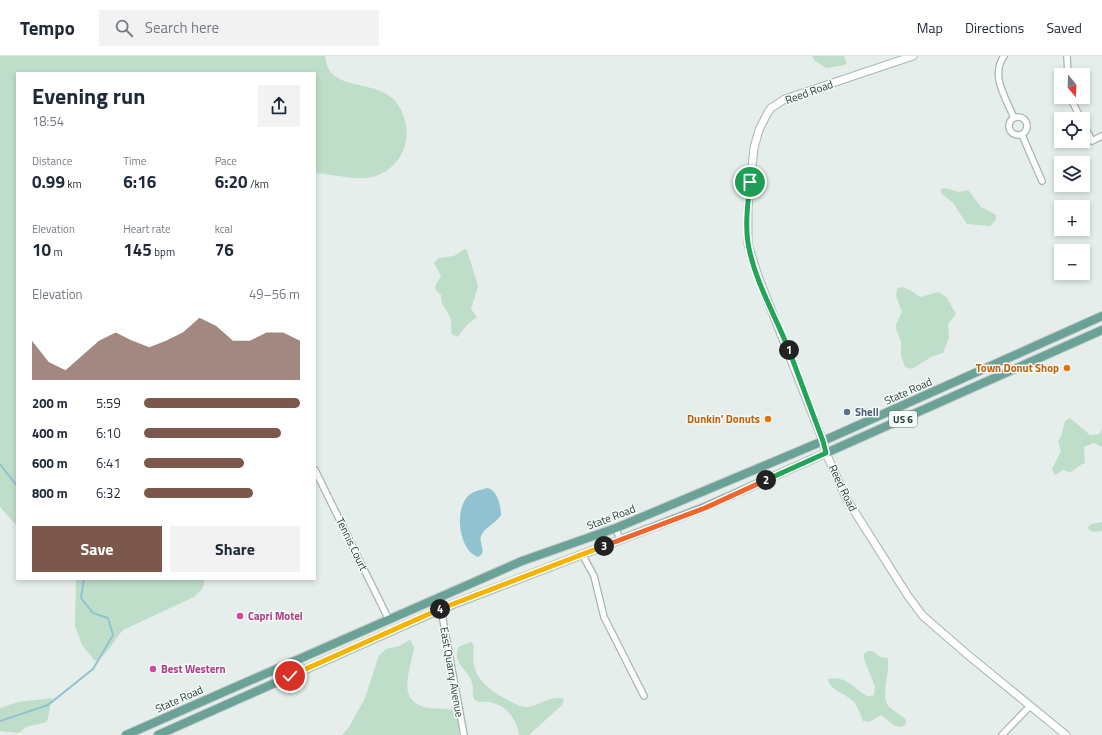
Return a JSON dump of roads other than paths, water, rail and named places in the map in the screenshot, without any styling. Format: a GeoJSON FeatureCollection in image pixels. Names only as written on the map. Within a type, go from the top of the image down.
{"type":"FeatureCollection","features":[{"type":"Feature","properties":{"kind":"main road","name":"State Road"},"geometry":{"type":"LineString","coordinates":[[126,735],[388,618],[522,561],[616,528],[823,441],[1102,316]]}},
{"type":"Feature","properties":{"kind":"main road","name":"US 6"},"geometry":{"type":"LineString","coordinates":[[158,735],[441,609],[705,508],[1102,330]]}},
{"type":"Feature","properties":{"kind":"street","name":"Reed Road"},"geometry":{"type":"LineString","coordinates":[[913,56],[785,99],[771,108],[760,126],[754,148],[747,223],[750,249],[758,276],[823,441],[826,453],[841,489],[855,513],[922,615],[1066,735]]}},
{"type":"Feature","properties":{"kind":"street"},"geometry":{"type":"LineString","coordinates":[[1004,56],[1000,62],[997,72],[1000,84],[1014,118]]}},
{"type":"Feature","properties":{"kind":"street"},"geometry":{"type":"LineString","coordinates":[[1067,56],[1068,68]]}},
{"type":"Feature","properties":{"kind":"street"},"geometry":{"type":"LineString","coordinates":[[1020,117],[1027,123],[1027,129],[1022,135],[1013,134],[1009,130],[1009,124],[1014,118],[1020,117]]}},
{"type":"Feature","properties":{"kind":"street"},"geometry":{"type":"LineString","coordinates":[[1022,135],[1042,181]]}},
{"type":"Feature","properties":{"kind":"street"},"geometry":{"type":"LineString","coordinates":[[1090,137],[1092,141],[1102,136]]}},
{"type":"Feature","properties":{"kind":"street","name":"Tennis Court"},"geometry":{"type":"LineString","coordinates":[[316,472],[388,618]]}},
{"type":"Feature","properties":{"kind":"street"},"geometry":{"type":"LineString","coordinates":[[616,528],[620,540]]}},
{"type":"Feature","properties":{"kind":"street"},"geometry":{"type":"LineString","coordinates":[[582,554],[594,576],[604,617],[644,696]]}},
{"type":"Feature","properties":{"kind":"street","name":"East Quarry Avenue"},"geometry":{"type":"LineString","coordinates":[[441,609],[464,735]]}},
{"type":"Feature","properties":{"kind":"street"},"geometry":{"type":"LineString","coordinates":[[364,629],[369,641]]}},
{"type":"Feature","properties":{"kind":"street"},"geometry":{"type":"LineString","coordinates":[[246,682],[250,694]]}},
{"type":"Feature","properties":{"kind":"street"},"geometry":{"type":"LineString","coordinates":[[1002,735],[1030,706]]}},
{"type":"Feature","properties":{"kind":"water"},"geometry":{"type":"Polygon","coordinates":[[[487,488],[493,491],[496,495],[501,515],[481,536],[482,554],[478,557],[471,553],[462,538],[460,528],[461,509],[464,501],[469,495],[487,488]]]}},
{"type":"Feature","properties":{"kind":"waterway"},"geometry":{"type":"LineString","coordinates":[[0,464],[16,485]]}},
{"type":"Feature","properties":{"kind":"waterway"},"geometry":{"type":"LineString","coordinates":[[0,721],[48,705],[93,669],[113,635],[108,618],[93,613],[81,598],[84,580]]}},
{"type":"Feature","properties":{"kind":"place","name":"Town Donut Shop"},"geometry":{"type":"Point","coordinates":[1067,368]}},
{"type":"Feature","properties":{"kind":"place","name":"Shell"},"geometry":{"type":"Point","coordinates":[847,412]}},
{"type":"Feature","properties":{"kind":"place","name":"Dunkin' Donuts"},"geometry":{"type":"Point","coordinates":[768,419]}},
{"type":"Feature","properties":{"kind":"place","name":"Capri Motel"},"geometry":{"type":"Point","coordinates":[240,616]}},
{"type":"Feature","properties":{"kind":"place","name":"Best Western"},"geometry":{"type":"Point","coordinates":[153,669]}}]}
